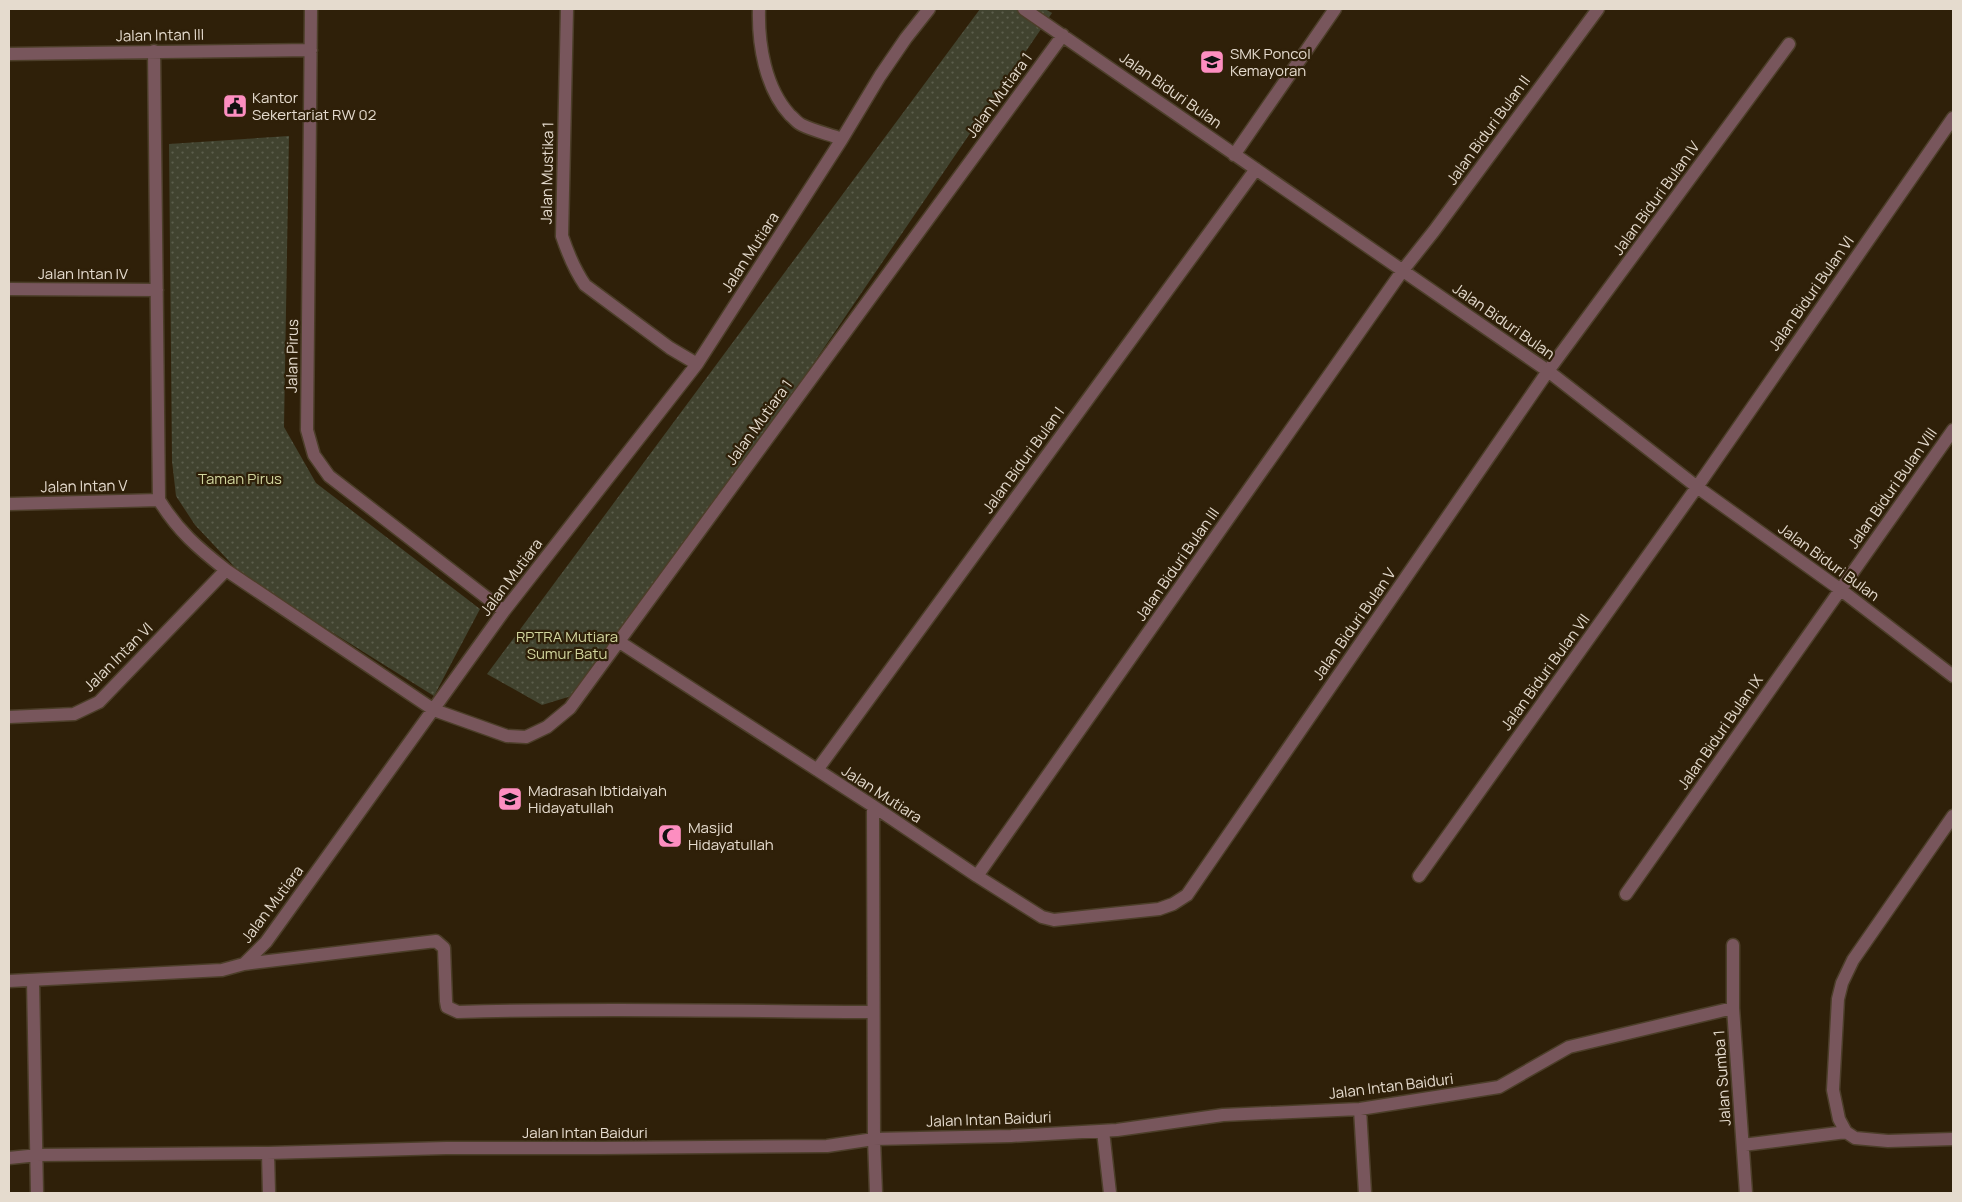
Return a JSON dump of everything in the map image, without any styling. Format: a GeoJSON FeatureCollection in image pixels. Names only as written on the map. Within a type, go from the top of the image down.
{"type":"FeatureCollection","features":[{"type":"Feature","properties":{"kind":"street","name":"Jalan Pirus"},"geometry":{"type":"LineString","coordinates":[[311,9],[307,430],[314,455],[328,476],[504,611]]}},
{"type":"Feature","properties":{"kind":"street","name":"Jalan Mustika 1"},"geometry":{"type":"LineString","coordinates":[[567,9],[562,236],[570,259],[575,272],[585,285],[670,348],[697,364]]}},
{"type":"Feature","properties":{"kind":"street"},"geometry":{"type":"LineString","coordinates":[[759,9],[764,61],[773,90],[786,110],[800,125],[842,139]]}},
{"type":"Feature","properties":{"kind":"street","name":"Jalan Mutiara"},"geometry":{"type":"LineString","coordinates":[[9,981],[222,970],[244,964],[266,942],[504,611],[697,364],[842,139],[880,76],[929,9]]}},
{"type":"Feature","properties":{"kind":"street","name":"Jalan Biduri Bulan"},"geometry":{"type":"LineString","coordinates":[[1024,9],[1548,371],[1697,487],[1841,590],[1953,676]]}},
{"type":"Feature","properties":{"kind":"street"},"geometry":{"type":"LineString","coordinates":[[1234,155],[1335,9]]}},
{"type":"Feature","properties":{"kind":"street","name":"Jalan Biduri Bulan II"},"geometry":{"type":"LineString","coordinates":[[1403,270],[1440,223],[1598,9]]}},
{"type":"Feature","properties":{"kind":"street","name":"Jalan Mutiara 1"},"geometry":{"type":"LineString","coordinates":[[159,500],[173,522],[200,549],[226,570],[434,710],[506,736],[526,737],[547,727],[570,708],[1063,35]]}},
{"type":"Feature","properties":{"kind":"street","name":"Jalan Biduri Bulan IV"},"geometry":{"type":"LineString","coordinates":[[1548,371],[1789,44]]}},
{"type":"Feature","properties":{"kind":"street","name":"Jalan Intan III"},"geometry":{"type":"LineString","coordinates":[[9,54],[311,50]]}},
{"type":"Feature","properties":{"kind":"street"},"geometry":{"type":"LineString","coordinates":[[154,51],[159,500]]}},
{"type":"Feature","properties":{"kind":"street","name":"Jalan Biduri Bulan VI"},"geometry":{"type":"LineString","coordinates":[[1697,487],[1953,118]]}},
{"type":"Feature","properties":{"kind":"street","name":"Jalan Biduri Bulan I"},"geometry":{"type":"LineString","coordinates":[[816,770],[1256,169]]}},
{"type":"Feature","properties":{"kind":"street","name":"Jalan Biduri Bulan III"},"geometry":{"type":"LineString","coordinates":[[977,876],[1403,270]]}},
{"type":"Feature","properties":{"kind":"street","name":"Jalan Intan IV"},"geometry":{"type":"LineString","coordinates":[[9,289],[157,290]]}},
{"type":"Feature","properties":{"kind":"street","name":"Jalan Biduri Bulan V"},"geometry":{"type":"LineString","coordinates":[[1187,895],[1548,371]]}},
{"type":"Feature","properties":{"kind":"street","name":"Jalan Biduri Bulan VIII"},"geometry":{"type":"LineString","coordinates":[[1841,590],[1953,430]]}},
{"type":"Feature","properties":{"kind":"street","name":"Jalan Biduri Bulan VII"},"geometry":{"type":"LineString","coordinates":[[1419,876],[1697,487]]}},
{"type":"Feature","properties":{"kind":"street","name":"Jalan Intan V"},"geometry":{"type":"LineString","coordinates":[[9,504],[159,500]]}},
{"type":"Feature","properties":{"kind":"street","name":"Jalan Intan VI"},"geometry":{"type":"LineString","coordinates":[[9,717],[74,714],[99,702],[226,570]]}},
{"type":"Feature","properties":{"kind":"street","name":"Jalan Biduri Bulan IX"},"geometry":{"type":"LineString","coordinates":[[1626,894],[1841,590]]}},
{"type":"Feature","properties":{"kind":"street","name":"Jalan Mutiara"},"geometry":{"type":"LineString","coordinates":[[618,641],[1042,918],[1054,920],[1160,909],[1187,895]]}},
{"type":"Feature","properties":{"kind":"street"},"geometry":{"type":"LineString","coordinates":[[873,806],[873,1012],[876,1193]]}},
{"type":"Feature","properties":{"kind":"street"},"geometry":{"type":"LineString","coordinates":[[1953,816],[1853,960],[1842,983],[1838,999],[1834,1090],[1839,1119],[1846,1132],[1855,1138],[1888,1141],[1953,1139]]}},
{"type":"Feature","properties":{"kind":"street"},"geometry":{"type":"LineString","coordinates":[[244,964],[436,941],[444,948],[447,1007],[458,1012],[555,1009],[873,1012]]}},
{"type":"Feature","properties":{"kind":"street","name":"Jalan Sumba 1"},"geometry":{"type":"LineString","coordinates":[[1733,945],[1733,1008],[1746,1193]]}},
{"type":"Feature","properties":{"kind":"street"},"geometry":{"type":"LineString","coordinates":[[33,980],[38,1156],[37,1193]]}},
{"type":"Feature","properties":{"kind":"street","name":"Jalan Intan Baiduri"},"geometry":{"type":"LineString","coordinates":[[9,1158],[446,1148],[827,1146],[874,1139],[1011,1136],[1118,1130],[1224,1116],[1360,1109],[1499,1087],[1569,1047],[1733,1008]]}},
{"type":"Feature","properties":{"kind":"street"},"geometry":{"type":"LineString","coordinates":[[1360,1109],[1365,1193]]}},
{"type":"Feature","properties":{"kind":"street"},"geometry":{"type":"LineString","coordinates":[[1103,1131],[1110,1193]]}},
{"type":"Feature","properties":{"kind":"street","name":"Jalan Sumba 1"},"geometry":{"type":"LineString","coordinates":[[1743,1145],[1846,1132]]}},
{"type":"Feature","properties":{"kind":"street"},"geometry":{"type":"LineString","coordinates":[[268,1153],[269,1193]]}},
{"type":"Feature","properties":{"kind":"green space","name":"RPTRA Mutiara Sumur Batu"},"geometry":{"type":"Polygon","coordinates":[[[980,9],[1045,9],[1052,13],[591,690],[542,705],[487,674],[980,9]]]}},
{"type":"Feature","properties":{"kind":"green space","name":"Taman Pirus"},"geometry":{"type":"Polygon","coordinates":[[[289,136],[284,427],[316,483],[480,609],[434,696],[245,578],[195,525],[176,496],[172,461],[169,144],[289,136]]]}},
{"type":"Feature","properties":{"kind":"place","name":"SMK Poncol Kemayoran"},"geometry":{"type":"Point","coordinates":[1212,62]}},
{"type":"Feature","properties":{"kind":"place","name":"Kantor Sekertariat RW 02"},"geometry":{"type":"Point","coordinates":[235,106]}},
{"type":"Feature","properties":{"kind":"place","name":"Madrasah Ibtidaiyah Hidayatullah"},"geometry":{"type":"Point","coordinates":[510,799]}},
{"type":"Feature","properties":{"kind":"place","name":"Masjid Hidayatullah"},"geometry":{"type":"Point","coordinates":[670,836]}}]}
